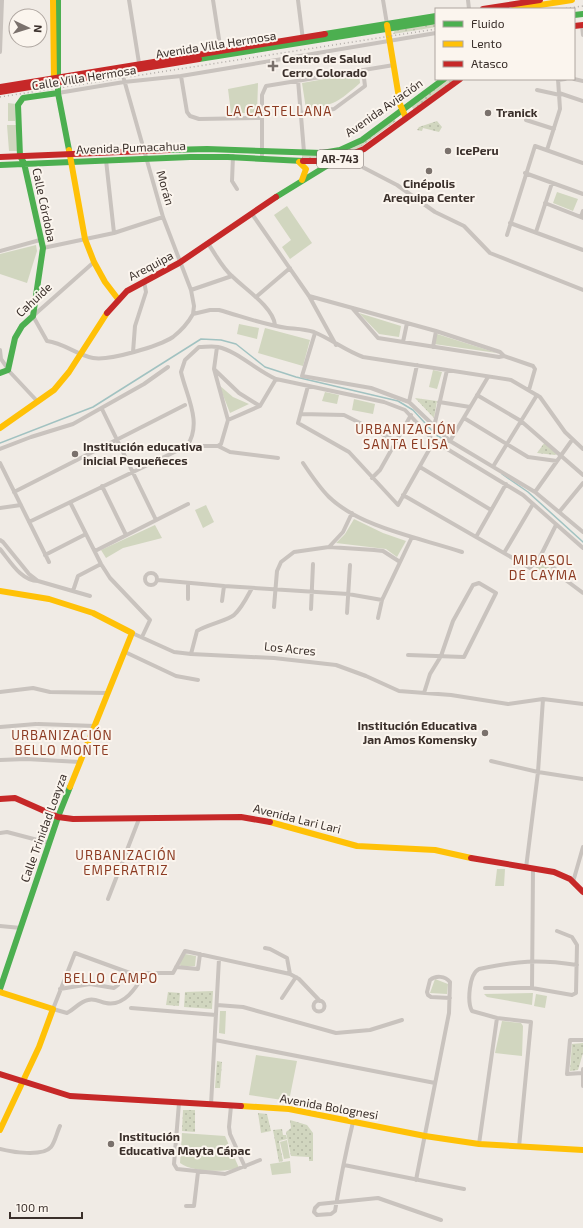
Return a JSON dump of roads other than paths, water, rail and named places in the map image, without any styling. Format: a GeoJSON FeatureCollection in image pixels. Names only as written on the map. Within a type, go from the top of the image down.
{"type":"FeatureCollection","features":[{"type":"Feature","properties":{"kind":"main road"},"geometry":{"type":"LineString","coordinates":[[53,0],[55,12],[56,80],[68,154],[85,239],[94,262],[118,300]]}},
{"type":"Feature","properties":{"kind":"main road"},"geometry":{"type":"LineString","coordinates":[[55,12],[58,0]]}},
{"type":"Feature","properties":{"kind":"main road"},"geometry":{"type":"LineString","coordinates":[[489,8],[540,0]]}},
{"type":"Feature","properties":{"kind":"main road"},"geometry":{"type":"LineString","coordinates":[[519,8],[553,1],[572,0]]}},
{"type":"Feature","properties":{"kind":"main road","name":"Avenida Villa Hermosa"},"geometry":{"type":"LineString","coordinates":[[121,69],[139,63],[303,40],[388,26],[435,16]]}},
{"type":"Feature","properties":{"kind":"main road","name":"Avenida Villa Hermosa"},"geometry":{"type":"LineString","coordinates":[[388,26],[435,21]]}},
{"type":"Feature","properties":{"kind":"main road"},"geometry":{"type":"LineString","coordinates":[[388,26],[402,110],[406,118]]}},
{"type":"Feature","properties":{"kind":"main road","name":"Avenida Villa Hermosa"},"geometry":{"type":"LineString","coordinates":[[0,87],[56,80],[221,52]]}},
{"type":"Feature","properties":{"kind":"main road","name":"Avenida Villa Hermosa"},"geometry":{"type":"LineString","coordinates":[[0,92],[56,80]]}},
{"type":"Feature","properties":{"kind":"main road","name":"Avenida Aviación"},"geometry":{"type":"LineString","coordinates":[[262,150],[329,152],[351,146],[362,140],[443,80]]}},
{"type":"Feature","properties":{"kind":"main road","name":"Avenida Aviación"},"geometry":{"type":"LineString","coordinates":[[262,159],[299,162],[336,161],[345,158],[364,149],[459,80]]}},
{"type":"Feature","properties":{"kind":"main road","name":"Calle Villa Hermosa"},"geometry":{"type":"LineString","coordinates":[[20,100],[58,93]]}},
{"type":"Feature","properties":{"kind":"main road","name":"Calle Córdoba"},"geometry":{"type":"LineString","coordinates":[[20,100],[18,105],[20,156],[24,163],[43,248],[33,316]]}},
{"type":"Feature","properties":{"kind":"main road","name":"Avenida Pumacahua"},"geometry":{"type":"LineString","coordinates":[[0,157],[105,152],[234,149],[262,150]]}},
{"type":"Feature","properties":{"kind":"main road","name":"Avenida Pumacahua"},"geometry":{"type":"LineString","coordinates":[[0,165],[70,161],[233,157],[262,159]]}},
{"type":"Feature","properties":{"kind":"main road","name":"Arequipa"},"geometry":{"type":"LineString","coordinates":[[0,428],[54,390],[82,353],[96,327],[127,291],[209,245],[302,180],[324,166],[336,161]]}},
{"type":"Feature","properties":{"kind":"main road"},"geometry":{"type":"LineString","coordinates":[[299,162],[306,170],[306,174],[302,180]]}},
{"type":"Feature","properties":{"kind":"main road","name":"Cahuide"},"geometry":{"type":"LineString","coordinates":[[8,369],[15,338],[22,326],[33,316]]}},
{"type":"Feature","properties":{"kind":"main road"},"geometry":{"type":"LineString","coordinates":[[0,373],[8,369]]}},
{"type":"Feature","properties":{"kind":"main road","name":"Los Acres"},"geometry":{"type":"LineString","coordinates":[[0,592],[49,599],[86,611],[132,633]]}},
{"type":"Feature","properties":{"kind":"main road","name":"Calle Trinidad Loayza"},"geometry":{"type":"LineString","coordinates":[[0,989],[58,817],[132,633]]}},
{"type":"Feature","properties":{"kind":"main road","name":"Avenida Lari Lari"},"geometry":{"type":"LineString","coordinates":[[0,800],[15,798],[58,817],[73,819],[210,816],[241,817],[268,821],[357,846],[435,850],[554,872],[572,882],[583,892]]}},
{"type":"Feature","properties":{"kind":"main road"},"geometry":{"type":"LineString","coordinates":[[0,992],[53,1009],[39,1047],[0,1130]]}},
{"type":"Feature","properties":{"kind":"main road","name":"Avenida Bolognesi"},"geometry":{"type":"LineString","coordinates":[[0,1074],[70,1096],[289,1109],[425,1136],[479,1144],[583,1150]]}},
{"type":"Feature","properties":{"kind":"street"},"geometry":{"type":"LineString","coordinates":[[0,52],[2,0]]}},
{"type":"Feature","properties":{"kind":"street"},"geometry":{"type":"LineString","coordinates":[[129,0],[139,63]]}},
{"type":"Feature","properties":{"kind":"street"},"geometry":{"type":"LineString","coordinates":[[213,0],[221,52]]}},
{"type":"Feature","properties":{"kind":"street"},"geometry":{"type":"LineString","coordinates":[[298,0],[303,40]]}},
{"type":"Feature","properties":{"kind":"street"},"geometry":{"type":"LineString","coordinates":[[383,0],[388,26]]}},
{"type":"Feature","properties":{"kind":"street"},"geometry":{"type":"LineString","coordinates":[[582,25],[583,35]]}},
{"type":"Feature","properties":{"kind":"street","name":"Calle Villa Hermosa"},"geometry":{"type":"LineString","coordinates":[[58,93],[124,82],[181,76],[435,33]]}},
{"type":"Feature","properties":{"kind":"street"},"geometry":{"type":"LineString","coordinates":[[262,159],[262,95],[266,86],[394,65]]}},
{"type":"Feature","properties":{"kind":"street","name":"Morán"},"geometry":{"type":"LineString","coordinates":[[121,69],[163,217],[179,263],[191,290],[194,306],[193,314]]}},
{"type":"Feature","properties":{"kind":"street"},"geometry":{"type":"LineString","coordinates":[[301,113],[328,112],[348,100],[365,86],[363,70]]}},
{"type":"Feature","properties":{"kind":"street"},"geometry":{"type":"LineString","coordinates":[[181,76],[187,112],[195,118],[262,118]]}},
{"type":"Feature","properties":{"kind":"street"},"geometry":{"type":"LineString","coordinates":[[298,80],[304,152]]}},
{"type":"Feature","properties":{"kind":"street"},"geometry":{"type":"LineString","coordinates":[[547,150],[560,109],[558,80]]}},
{"type":"Feature","properties":{"kind":"street"},"geometry":{"type":"LineString","coordinates":[[537,90],[559,94],[583,101]]}},
{"type":"Feature","properties":{"kind":"street"},"geometry":{"type":"LineString","coordinates":[[526,120],[554,129]]}},
{"type":"Feature","properties":{"kind":"street"},"geometry":{"type":"LineString","coordinates":[[507,235],[525,173],[535,146],[583,163]]}},
{"type":"Feature","properties":{"kind":"street"},"geometry":{"type":"LineString","coordinates":[[234,149],[232,181],[237,189]]}},
{"type":"Feature","properties":{"kind":"street"},"geometry":{"type":"LineString","coordinates":[[105,152],[114,233]]}},
{"type":"Feature","properties":{"kind":"street"},"geometry":{"type":"LineString","coordinates":[[345,158],[397,185],[435,212],[464,226],[490,253],[583,290]]}},
{"type":"Feature","properties":{"kind":"street"},"geometry":{"type":"LineString","coordinates":[[525,173],[583,194]]}},
{"type":"Feature","properties":{"kind":"street"},"geometry":{"type":"LineString","coordinates":[[536,232],[552,183]]}},
{"type":"Feature","properties":{"kind":"street"},"geometry":{"type":"LineString","coordinates":[[545,203],[582,218],[583,211]]}},
{"type":"Feature","properties":{"kind":"street"},"geometry":{"type":"LineString","coordinates":[[252,214],[309,296],[336,345]]}},
{"type":"Feature","properties":{"kind":"street"},"geometry":{"type":"LineString","coordinates":[[43,248],[114,233],[163,217]]}},
{"type":"Feature","properties":{"kind":"street"},"geometry":{"type":"LineString","coordinates":[[510,223],[583,250]]}},
{"type":"Feature","properties":{"kind":"street"},"geometry":{"type":"LineString","coordinates":[[0,251],[40,240]]}},
{"type":"Feature","properties":{"kind":"street"},"geometry":{"type":"LineString","coordinates":[[209,245],[232,276],[256,296],[274,320],[275,325]]}},
{"type":"Feature","properties":{"kind":"street","name":"Cahuide"},"geometry":{"type":"LineString","coordinates":[[33,316],[94,262]]}},
{"type":"Feature","properties":{"kind":"street"},"geometry":{"type":"LineString","coordinates":[[256,296],[290,268]]}},
{"type":"Feature","properties":{"kind":"street"},"geometry":{"type":"LineString","coordinates":[[191,290],[232,276]]}},
{"type":"Feature","properties":{"kind":"street"},"geometry":{"type":"LineString","coordinates":[[133,352],[135,326],[146,292],[144,281]]}},
{"type":"Feature","properties":{"kind":"street"},"geometry":{"type":"LineString","coordinates":[[309,296],[436,331],[500,352],[504,356],[534,368],[529,390]]}},
{"type":"Feature","properties":{"kind":"street"},"geometry":{"type":"LineString","coordinates":[[352,308],[378,338],[498,357],[504,356]]}},
{"type":"Feature","properties":{"kind":"street"},"geometry":{"type":"LineString","coordinates":[[33,316],[48,341],[59,342],[90,357],[101,358],[133,352],[174,336],[187,324],[193,314],[210,310],[219,310],[288,328],[298,328],[315,333],[336,345],[363,357],[510,380],[537,395],[572,440],[582,448]]}},
{"type":"Feature","properties":{"kind":"street"},"geometry":{"type":"LineString","coordinates":[[403,342],[407,323]]}},
{"type":"Feature","properties":{"kind":"street"},"geometry":{"type":"LineString","coordinates":[[433,346],[436,331]]}},
{"type":"Feature","properties":{"kind":"street"},"geometry":{"type":"LineString","coordinates":[[315,333],[302,376],[371,388],[409,402],[450,441],[494,465],[535,492],[560,511],[583,532]]}},
{"type":"Feature","properties":{"kind":"street"},"geometry":{"type":"LineString","coordinates":[[187,446],[194,425],[181,372],[182,364],[199,347],[217,347],[234,353],[261,372],[276,379],[384,402],[398,407],[411,415],[434,441],[523,495],[583,548]]}},
{"type":"Feature","properties":{"kind":"street"},"geometry":{"type":"LineString","coordinates":[[217,347],[214,369],[228,420],[218,446]]}},
{"type":"Feature","properties":{"kind":"street"},"geometry":{"type":"LineString","coordinates":[[0,350],[1,359],[8,369],[38,402]]}},
{"type":"Feature","properties":{"kind":"street"},"geometry":{"type":"LineString","coordinates":[[409,402],[417,366]]}},
{"type":"Feature","properties":{"kind":"street"},"geometry":{"type":"LineString","coordinates":[[0,448],[73,424],[144,384],[168,367]]}},
{"type":"Feature","properties":{"kind":"street"},"geometry":{"type":"LineString","coordinates":[[214,369],[239,393],[260,406]]}},
{"type":"Feature","properties":{"kind":"street"},"geometry":{"type":"LineString","coordinates":[[434,427],[447,370]]}},
{"type":"Feature","properties":{"kind":"street"},"geometry":{"type":"LineString","coordinates":[[450,441],[488,377]]}},
{"type":"Feature","properties":{"kind":"street"},"geometry":{"type":"LineString","coordinates":[[228,420],[260,406],[276,379]]}},
{"type":"Feature","properties":{"kind":"street"},"geometry":{"type":"LineString","coordinates":[[308,386],[298,423],[348,452],[398,504],[434,441]]}},
{"type":"Feature","properties":{"kind":"street"},"geometry":{"type":"LineString","coordinates":[[478,395],[521,421],[583,474]]}},
{"type":"Feature","properties":{"kind":"street"},"geometry":{"type":"LineString","coordinates":[[494,465],[537,395]]}},
{"type":"Feature","properties":{"kind":"street"},"geometry":{"type":"LineString","coordinates":[[439,402],[470,407]]}},
{"type":"Feature","properties":{"kind":"street"},"geometry":{"type":"LineString","coordinates":[[14,492],[185,406]]}},
{"type":"Feature","properties":{"kind":"street"},"geometry":{"type":"LineString","coordinates":[[102,409],[156,520]]}},
{"type":"Feature","properties":{"kind":"street"},"geometry":{"type":"LineString","coordinates":[[301,414],[344,415],[396,441]]}},
{"type":"Feature","properties":{"kind":"street"},"geometry":{"type":"LineString","coordinates":[[372,478],[380,470],[411,415]]}},
{"type":"Feature","properties":{"kind":"street"},"geometry":{"type":"LineString","coordinates":[[464,418],[531,458],[557,460]]}},
{"type":"Feature","properties":{"kind":"street"},"geometry":{"type":"LineString","coordinates":[[535,492],[572,440]]}},
{"type":"Feature","properties":{"kind":"street"},"geometry":{"type":"LineString","coordinates":[[30,522],[132,471],[187,446],[218,446],[230,452],[278,458]]}},
{"type":"Feature","properties":{"kind":"street"},"geometry":{"type":"LineString","coordinates":[[0,463],[49,562]]}},
{"type":"Feature","properties":{"kind":"street"},"geometry":{"type":"LineString","coordinates":[[303,463],[329,497],[352,513],[391,531],[462,552]]}},
{"type":"Feature","properties":{"kind":"street"},"geometry":{"type":"LineString","coordinates":[[420,467],[491,510]]}},
{"type":"Feature","properties":{"kind":"street"},"geometry":{"type":"LineString","coordinates":[[560,511],[583,483]]}},
{"type":"Feature","properties":{"kind":"street"},"geometry":{"type":"LineString","coordinates":[[476,537],[506,484]]}},
{"type":"Feature","properties":{"kind":"street"},"geometry":{"type":"LineString","coordinates":[[102,486],[126,535]]}},
{"type":"Feature","properties":{"kind":"street"},"geometry":{"type":"LineString","coordinates":[[403,495],[530,568],[540,555],[556,525]]}},
{"type":"Feature","properties":{"kind":"street"},"geometry":{"type":"LineString","coordinates":[[70,502],[101,564],[110,578],[150,620],[142,637]]}},
{"type":"Feature","properties":{"kind":"street"},"geometry":{"type":"LineString","coordinates":[[95,551],[188,504]]}},
{"type":"Feature","properties":{"kind":"street"},"geometry":{"type":"LineString","coordinates":[[504,553],[533,504]]}},
{"type":"Feature","properties":{"kind":"street"},"geometry":{"type":"LineString","coordinates":[[0,508],[21,505]]}},
{"type":"Feature","properties":{"kind":"street"},"geometry":{"type":"LineString","coordinates":[[329,547],[343,532],[352,513]]}},
{"type":"Feature","properties":{"kind":"street"},"geometry":{"type":"LineString","coordinates":[[46,555],[86,534]]}},
{"type":"Feature","properties":{"kind":"street"},"geometry":{"type":"LineString","coordinates":[[378,618],[382,600],[412,537]]}},
{"type":"Feature","properties":{"kind":"street"},"geometry":{"type":"LineString","coordinates":[[0,540],[29,574],[38,581]]}},
{"type":"Feature","properties":{"kind":"street"},"geometry":{"type":"LineString","coordinates":[[274,607],[277,571],[286,557],[294,552],[305,549],[329,547],[383,551],[400,562]]}},
{"type":"Feature","properties":{"kind":"street"},"geometry":{"type":"LineString","coordinates":[[0,549],[24,577],[32,581],[38,581],[90,596]]}},
{"type":"Feature","properties":{"kind":"street"},"geometry":{"type":"LineString","coordinates":[[540,555],[567,581],[583,592]]}},
{"type":"Feature","properties":{"kind":"street"},"geometry":{"type":"LineString","coordinates":[[73,591],[78,576],[101,564]]}},
{"type":"Feature","properties":{"kind":"street"},"geometry":{"type":"LineString","coordinates":[[311,609],[313,564]]}},
{"type":"Feature","properties":{"kind":"street"},"geometry":{"type":"LineString","coordinates":[[347,613],[350,566]]}},
{"type":"Feature","properties":{"kind":"street"},"geometry":{"type":"LineString","coordinates":[[158,580],[348,594],[382,600]]}},
{"type":"Feature","properties":{"kind":"street"},"geometry":{"type":"LineString","coordinates":[[188,583],[188,598]]}},
{"type":"Feature","properties":{"kind":"street"},"geometry":{"type":"LineString","coordinates":[[408,655],[441,656],[464,657],[496,593],[479,583],[473,585],[453,621],[441,656],[430,674],[424,693]]}},
{"type":"Feature","properties":{"kind":"street"},"geometry":{"type":"LineString","coordinates":[[222,601],[224,586]]}},
{"type":"Feature","properties":{"kind":"street"},"geometry":{"type":"LineString","coordinates":[[191,654],[197,631],[208,625],[233,616],[244,602],[252,588]]}},
{"type":"Feature","properties":{"kind":"street","name":"Los Acres"},"geometry":{"type":"LineString","coordinates":[[132,633],[174,652],[274,658],[336,665],[366,676],[398,691],[508,704],[543,699],[583,704]]}},
{"type":"Feature","properties":{"kind":"street"},"geometry":{"type":"LineString","coordinates":[[125,652],[176,676],[198,680]]}},
{"type":"Feature","properties":{"kind":"street"},"geometry":{"type":"LineString","coordinates":[[0,692],[33,688],[50,692],[108,693]]}},
{"type":"Feature","properties":{"kind":"street"},"geometry":{"type":"LineString","coordinates":[[526,868],[538,772],[543,699]]}},
{"type":"Feature","properties":{"kind":"street"},"geometry":{"type":"LineString","coordinates":[[0,727],[37,724],[95,726]]}},
{"type":"Feature","properties":{"kind":"street"},"geometry":{"type":"LineString","coordinates":[[0,760],[26,759],[80,762]]}},
{"type":"Feature","properties":{"kind":"street"},"geometry":{"type":"LineString","coordinates":[[491,761],[538,772],[583,779]]}},
{"type":"Feature","properties":{"kind":"street"},"geometry":{"type":"LineString","coordinates":[[108,899],[139,818]]}},
{"type":"Feature","properties":{"kind":"street"},"geometry":{"type":"LineString","coordinates":[[0,833],[7,832],[49,843]]}},
{"type":"Feature","properties":{"kind":"street"},"geometry":{"type":"LineString","coordinates":[[572,882],[583,847]]}},
{"type":"Feature","properties":{"kind":"street"},"geometry":{"type":"LineString","coordinates":[[532,988],[534,869]]}},
{"type":"Feature","properties":{"kind":"street"},"geometry":{"type":"LineString","coordinates":[[0,926],[21,928]]}},
{"type":"Feature","properties":{"kind":"street"},"geometry":{"type":"LineString","coordinates":[[484,988],[532,988],[574,994],[577,991],[576,942],[564,933],[557,931]]}},
{"type":"Feature","properties":{"kind":"street"},"geometry":{"type":"LineString","coordinates":[[265,948],[287,958],[290,974]]}},
{"type":"Feature","properties":{"kind":"street"},"geometry":{"type":"LineString","coordinates":[[138,976],[75,953],[53,1009],[67,1013],[89,999],[96,999],[107,1003],[116,1003],[126,998],[145,973],[173,973],[185,951],[290,974],[296,977],[320,1001]]}},
{"type":"Feature","properties":{"kind":"street"},"geometry":{"type":"LineString","coordinates":[[176,967],[198,969],[200,954]]}},
{"type":"Feature","properties":{"kind":"street"},"geometry":{"type":"LineString","coordinates":[[210,1105],[219,959]]}},
{"type":"Feature","properties":{"kind":"street"},"geometry":{"type":"LineString","coordinates":[[519,1147],[531,1022],[497,1018],[471,1010],[471,982],[475,971],[517,961],[532,960],[577,965]]}},
{"type":"Feature","properties":{"kind":"street"},"geometry":{"type":"LineString","coordinates":[[60,989],[90,984],[114,988],[118,985],[124,971]]}},
{"type":"Feature","properties":{"kind":"street"},"geometry":{"type":"LineString","coordinates":[[282,998],[296,977]]}},
{"type":"Feature","properties":{"kind":"street"},"geometry":{"type":"LineString","coordinates":[[416,1180],[449,1013],[451,985],[448,980],[436,977],[430,980],[427,992],[428,995],[431,997],[450,998]]}},
{"type":"Feature","properties":{"kind":"street"},"geometry":{"type":"LineString","coordinates":[[217,1005],[243,1007],[336,1033],[370,1030],[402,1020]]}},
{"type":"Feature","properties":{"kind":"street"},"geometry":{"type":"LineString","coordinates":[[131,1008],[216,1015]]}},
{"type":"Feature","properties":{"kind":"street"},"geometry":{"type":"LineString","coordinates":[[479,1144],[497,1018]]}},
{"type":"Feature","properties":{"kind":"street"},"geometry":{"type":"LineString","coordinates":[[215,1040],[435,1083]]}},
{"type":"Feature","properties":{"kind":"street"},"geometry":{"type":"LineString","coordinates":[[583,1040],[570,1040],[567,1074],[583,1071],[583,1086]]}},
{"type":"Feature","properties":{"kind":"street"},"geometry":{"type":"LineString","coordinates":[[179,1103],[175,1167],[177,1169],[225,1174],[260,1160]]}},
{"type":"Feature","properties":{"kind":"street"},"geometry":{"type":"LineString","coordinates":[[231,1106],[229,1127],[245,1167]]}},
{"type":"Feature","properties":{"kind":"street"},"geometry":{"type":"LineString","coordinates":[[353,1122],[344,1165],[337,1202],[335,1211],[331,1214],[317,1215],[314,1212],[315,1208],[319,1204],[337,1202],[378,1198],[440,1220]]}},
{"type":"Feature","properties":{"kind":"street"},"geometry":{"type":"LineString","coordinates":[[0,1149],[19,1153],[46,1150],[52,1147],[60,1126]]}},
{"type":"Feature","properties":{"kind":"street"},"geometry":{"type":"LineString","coordinates":[[344,1165],[464,1189]]}},
{"type":"Feature","properties":{"kind":"street"},"geometry":{"type":"LineString","coordinates":[[186,1206],[194,1206],[198,1172]]}},
{"type":"Feature","properties":{"kind":"waterway"},"geometry":{"type":"LineString","coordinates":[[0,443],[93,407],[201,339],[221,340],[236,344],[265,367],[296,377],[398,401],[413,410],[436,435],[449,442]]}},
{"type":"Feature","properties":{"kind":"waterway"},"geometry":{"type":"LineString","coordinates":[[502,474],[528,492],[583,542]]}},
{"type":"Feature","properties":{"kind":"railway"},"geometry":{"type":"LineString","coordinates":[[569,8],[583,6]]}},
{"type":"Feature","properties":{"kind":"railway"},"geometry":{"type":"LineString","coordinates":[[0,97],[435,29]]}},
{"type":"Feature","properties":{"kind":"place","name":"Centro de Salud Cerro Colorado"},"geometry":{"type":"Point","coordinates":[273,66]}},
{"type":"Feature","properties":{"kind":"place","name":"Tranick"},"geometry":{"type":"Point","coordinates":[488,113]}},
{"type":"Feature","properties":{"kind":"place","name":"IcePeru"},"geometry":{"type":"Point","coordinates":[448,151]}},
{"type":"Feature","properties":{"kind":"place","name":"Cinépolis Arequipa Center"},"geometry":{"type":"Point","coordinates":[429,171]}},
{"type":"Feature","properties":{"kind":"place","name":"Institución educativa inicial Pequeñeces"},"geometry":{"type":"Point","coordinates":[75,454]}},
{"type":"Feature","properties":{"kind":"place","name":"Institución Educativa Jan Amos Komensky"},"geometry":{"type":"Point","coordinates":[485,733]}},
{"type":"Feature","properties":{"kind":"place","name":"Institución Educativa Mayta Cápac"},"geometry":{"type":"Point","coordinates":[111,1144]}},
{"type":"Feature","properties":{"kind":"district","name":"LA CASTELLANA"},"geometry":{"type":"Point","coordinates":[279,111]}},
{"type":"Feature","properties":{"kind":"district","name":"URBANIZACIÓN SANTA ELISA"},"geometry":{"type":"Point","coordinates":[406,436]}},
{"type":"Feature","properties":{"kind":"district","name":"MIRASOL DE CAYMA"},"geometry":{"type":"Point","coordinates":[543,568]}},
{"type":"Feature","properties":{"kind":"district","name":"URBANIZACIÓN BELLO MONTE"},"geometry":{"type":"Point","coordinates":[62,742]}},
{"type":"Feature","properties":{"kind":"district","name":"URBANIZACIÓN EMPERATRIZ"},"geometry":{"type":"Point","coordinates":[126,862]}},
{"type":"Feature","properties":{"kind":"district","name":"BELLO CAMPO"},"geometry":{"type":"Point","coordinates":[111,978]}}]}
